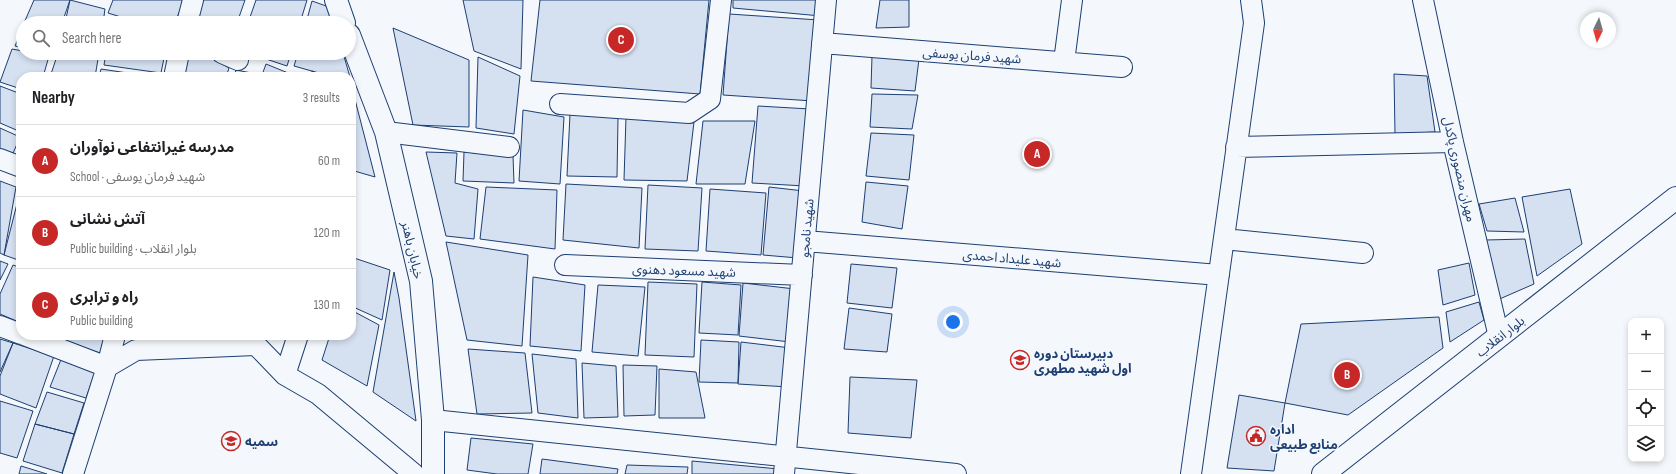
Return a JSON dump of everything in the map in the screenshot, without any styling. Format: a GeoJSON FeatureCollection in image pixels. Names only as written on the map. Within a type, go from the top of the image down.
{"type":"FeatureCollection","features":[{"type":"Feature","properties":{"kind":"street"},"geometry":{"type":"LineString","coordinates":[[189,16],[193,0]]}},
{"type":"Feature","properties":{"kind":"street"},"geometry":{"type":"LineString","coordinates":[[336,0],[342,16]]}},
{"type":"Feature","properties":{"kind":"street"},"geometry":{"type":"LineString","coordinates":[[560,104],[689,113],[710,99],[720,0]]}},
{"type":"Feature","properties":{"kind":"street","name":"شهید نامجو"},"geometry":{"type":"LineString","coordinates":[[785,465],[826,0]]}},
{"type":"Feature","properties":{"kind":"street"},"geometry":{"type":"LineString","coordinates":[[1064,62],[1072,0]]}},
{"type":"Feature","properties":{"kind":"street"},"geometry":{"type":"LineString","coordinates":[[1191,474],[1254,23],[1251,0]]}},
{"type":"Feature","properties":{"kind":"street","name":"مهران منصوری پاکدل"},"geometry":{"type":"LineString","coordinates":[[1423,0],[1453,142],[1499,337]]}},
{"type":"Feature","properties":{"kind":"street","name":"شهید فرمان یوسفی"},"geometry":{"type":"LineString","coordinates":[[822,43],[1122,67]]}},
{"type":"Feature","properties":{"kind":"street","name":"خیابان باهنر"},"geometry":{"type":"LineString","coordinates":[[356,53],[386,132],[421,281],[433,420],[433,474]]}},
{"type":"Feature","properties":{"kind":"street"},"geometry":{"type":"LineString","coordinates":[[175,72],[178,60]]}},
{"type":"Feature","properties":{"kind":"street"},"geometry":{"type":"LineString","coordinates":[[386,132],[509,147]]}},
{"type":"Feature","properties":{"kind":"street"},"geometry":{"type":"LineString","coordinates":[[1236,147],[1453,142]]}},
{"type":"Feature","properties":{"kind":"street"},"geometry":{"type":"LineString","coordinates":[[0,159],[16,166]]}},
{"type":"Feature","properties":{"kind":"street","name":"بلوار انقلاب"},"geometry":{"type":"LineString","coordinates":[[1323,474],[1676,198]]}},
{"type":"Feature","properties":{"kind":"street"},"geometry":{"type":"LineString","coordinates":[[1224,239],[1363,253]]}},
{"type":"Feature","properties":{"kind":"street","name":"شهید علیداد احمدی"},"geometry":{"type":"LineString","coordinates":[[805,241],[1219,275]]}},
{"type":"Feature","properties":{"kind":"street","name":"شهید مسعود دهنوی"},"geometry":{"type":"LineString","coordinates":[[565,265],[802,275]]}},
{"type":"Feature","properties":{"kind":"street"},"geometry":{"type":"LineString","coordinates":[[0,326],[16,332]]}},
{"type":"Feature","properties":{"kind":"street"},"geometry":{"type":"LineString","coordinates":[[37,340],[107,367]]}},
{"type":"Feature","properties":{"kind":"street"},"geometry":{"type":"LineString","coordinates":[[75,469],[107,367],[114,340]]}},
{"type":"Feature","properties":{"kind":"street"},"geometry":{"type":"LineString","coordinates":[[285,374],[296,340]]}},
{"type":"Feature","properties":{"kind":"street"},"geometry":{"type":"LineString","coordinates":[[107,367],[136,350],[256,345],[285,374],[318,394],[414,474]]}},
{"type":"Feature","properties":{"kind":"street"},"geometry":{"type":"LineString","coordinates":[[433,420],[785,465],[956,474]]}},
{"type":"Feature","properties":{"kind":"building"},"geometry":{"type":"Polygon","coordinates":[[[34,0],[70,0],[64,16],[27,16],[34,0]]]}},
{"type":"Feature","properties":{"kind":"building"},"geometry":{"type":"Polygon","coordinates":[[[70,0],[105,9],[104,16],[67,16],[70,0]]]}},
{"type":"Feature","properties":{"kind":"building"},"geometry":{"type":"Polygon","coordinates":[[[113,0],[184,0],[178,16],[118,16],[108,13],[113,0]]]}},
{"type":"Feature","properties":{"kind":"building"},"geometry":{"type":"Polygon","coordinates":[[[203,0],[245,0],[239,16],[197,16],[203,0]]]}},
{"type":"Feature","properties":{"kind":"building"},"geometry":{"type":"Polygon","coordinates":[[[256,0],[307,0],[302,16],[250,16],[256,0]]]}},
{"type":"Feature","properties":{"kind":"building"},"geometry":{"type":"Polygon","coordinates":[[[463,0],[523,0],[521,69],[474,51],[463,0]]]}},
{"type":"Feature","properties":{"kind":"building"},"geometry":{"type":"Polygon","coordinates":[[[540,0],[709,0],[700,94],[531,81],[540,0]]]}},
{"type":"Feature","properties":{"kind":"building"},"geometry":{"type":"Polygon","coordinates":[[[733,0],[822,0],[821,16],[733,8],[733,0]]]}},
{"type":"Feature","properties":{"kind":"building"},"geometry":{"type":"Polygon","coordinates":[[[880,0],[909,0],[909,27],[876,28],[880,0]]]}},
{"type":"Feature","properties":{"kind":"building"},"geometry":{"type":"Polygon","coordinates":[[[312,1],[329,7],[332,16],[308,16],[312,1]]]}},
{"type":"Feature","properties":{"kind":"building"},"geometry":{"type":"Polygon","coordinates":[[[729,14],[819,20],[813,101],[723,95],[729,14]]]}},
{"type":"Feature","properties":{"kind":"building"},"geometry":{"type":"Polygon","coordinates":[[[393,28],[469,60],[469,127],[413,125],[393,28]]]}},
{"type":"Feature","properties":{"kind":"building"},"geometry":{"type":"Polygon","coordinates":[[[12,49],[16,50],[16,60],[48,60],[44,72],[16,72],[16,87],[0,82],[12,49]]]}},
{"type":"Feature","properties":{"kind":"building"},"geometry":{"type":"Polygon","coordinates":[[[872,56],[919,59],[915,91],[871,88],[872,56]]]}},
{"type":"Feature","properties":{"kind":"building"},"geometry":{"type":"Polygon","coordinates":[[[478,57],[520,76],[514,134],[476,128],[478,57]]]}},
{"type":"Feature","properties":{"kind":"building"},"geometry":{"type":"Polygon","coordinates":[[[56,60],[98,60],[96,72],[52,72],[56,60]]]}},
{"type":"Feature","properties":{"kind":"building"},"geometry":{"type":"Polygon","coordinates":[[[105,60],[164,60],[161,72],[104,65],[105,60]]]}},
{"type":"Feature","properties":{"kind":"building"},"geometry":{"type":"Polygon","coordinates":[[[184,60],[215,60],[229,68],[228,72],[181,72],[184,60]]]}},
{"type":"Feature","properties":{"kind":"building"},"geometry":{"type":"Polygon","coordinates":[[[269,60],[289,60],[287,66],[269,60]]]}},
{"type":"Feature","properties":{"kind":"building"},"geometry":{"type":"Polygon","coordinates":[[[296,60],[345,60],[349,72],[315,72],[294,66],[296,60]]]}},
{"type":"Feature","properties":{"kind":"building"},"geometry":{"type":"Polygon","coordinates":[[[266,64],[286,72],[263,72],[266,64]]]}},
{"type":"Feature","properties":{"kind":"building"},"geometry":{"type":"Polygon","coordinates":[[[101,69],[121,72],[100,72],[101,69]]]}},
{"type":"Feature","properties":{"kind":"building"},"geometry":{"type":"Polygon","coordinates":[[[236,70],[246,72],[235,72],[236,70]]]}},
{"type":"Feature","properties":{"kind":"building"},"geometry":{"type":"Polygon","coordinates":[[[1394,74],[1427,76],[1435,132],[1395,134],[1394,74]]]}},
{"type":"Feature","properties":{"kind":"building"},"geometry":{"type":"Polygon","coordinates":[[[0,86],[16,92],[16,130],[0,123],[0,86]]]}},
{"type":"Feature","properties":{"kind":"building"},"geometry":{"type":"Polygon","coordinates":[[[872,94],[918,95],[912,129],[870,127],[872,94]]]}},
{"type":"Feature","properties":{"kind":"building"},"geometry":{"type":"Polygon","coordinates":[[[356,103],[375,177],[356,171],[356,103]]]}},
{"type":"Feature","properties":{"kind":"building"},"geometry":{"type":"Polygon","coordinates":[[[758,106],[810,109],[805,186],[752,183],[758,106]]]}},
{"type":"Feature","properties":{"kind":"building"},"geometry":{"type":"Polygon","coordinates":[[[523,110],[564,117],[560,184],[519,181],[523,110]]]}},
{"type":"Feature","properties":{"kind":"building"},"geometry":{"type":"Polygon","coordinates":[[[570,114],[618,118],[617,177],[567,176],[570,114]]]}},
{"type":"Feature","properties":{"kind":"building"},"geometry":{"type":"Polygon","coordinates":[[[626,117],[694,122],[687,181],[624,180],[626,117]]]}},
{"type":"Feature","properties":{"kind":"building"},"geometry":{"type":"Polygon","coordinates":[[[703,121],[755,121],[745,184],[696,184],[703,121]]]}},
{"type":"Feature","properties":{"kind":"building"},"geometry":{"type":"Polygon","coordinates":[[[0,128],[16,135],[16,146],[11,158],[0,154],[0,128]]]}},
{"type":"Feature","properties":{"kind":"building"},"geometry":{"type":"Polygon","coordinates":[[[871,133],[914,135],[909,180],[866,176],[871,133]]]}},
{"type":"Feature","properties":{"kind":"building"},"geometry":{"type":"Polygon","coordinates":[[[426,152],[457,153],[455,183],[478,189],[474,239],[446,236],[426,152]]]}},
{"type":"Feature","properties":{"kind":"building"},"geometry":{"type":"Polygon","coordinates":[[[464,152],[513,156],[514,183],[463,181],[464,152]]]}},
{"type":"Feature","properties":{"kind":"building"},"geometry":{"type":"Polygon","coordinates":[[[0,181],[16,187],[4,255],[0,253],[0,181]]]}},
{"type":"Feature","properties":{"kind":"building"},"geometry":{"type":"Polygon","coordinates":[[[866,182],[908,186],[902,229],[862,222],[866,182]]]}},
{"type":"Feature","properties":{"kind":"building"},"geometry":{"type":"Polygon","coordinates":[[[566,184],[642,188],[639,248],[563,240],[566,184]]]}},
{"type":"Feature","properties":{"kind":"building"},"geometry":{"type":"Polygon","coordinates":[[[648,185],[702,188],[698,251],[645,249],[648,185]]]}},
{"type":"Feature","properties":{"kind":"building"},"geometry":{"type":"Polygon","coordinates":[[[486,187],[557,190],[555,249],[480,239],[486,187]]]}},
{"type":"Feature","properties":{"kind":"building"},"geometry":{"type":"Polygon","coordinates":[[[769,187],[804,191],[798,258],[763,255],[769,187]]]}},
{"type":"Feature","properties":{"kind":"building"},"geometry":{"type":"Polygon","coordinates":[[[710,189],[766,193],[761,255],[706,251],[710,189]]]}},
{"type":"Feature","properties":{"kind":"building"},"geometry":{"type":"Polygon","coordinates":[[[1570,189],[1582,244],[1537,276],[1522,197],[1570,189]]]}},
{"type":"Feature","properties":{"kind":"building"},"geometry":{"type":"Polygon","coordinates":[[[1515,198],[1524,232],[1487,231],[1479,204],[1515,198]]]}},
{"type":"Feature","properties":{"kind":"building"},"geometry":{"type":"Polygon","coordinates":[[[16,208],[16,259],[4,255],[16,208]]]}},
{"type":"Feature","properties":{"kind":"building"},"geometry":{"type":"Polygon","coordinates":[[[1525,239],[1534,284],[1495,301],[1486,240],[1525,239]]]}},
{"type":"Feature","properties":{"kind":"building"},"geometry":{"type":"Polygon","coordinates":[[[446,242],[528,255],[522,346],[467,340],[446,242]]]}},
{"type":"Feature","properties":{"kind":"building"},"geometry":{"type":"Polygon","coordinates":[[[356,259],[390,270],[382,320],[356,308],[356,259]]]}},
{"type":"Feature","properties":{"kind":"building"},"geometry":{"type":"Polygon","coordinates":[[[0,261],[8,264],[0,280],[0,261]]]}},
{"type":"Feature","properties":{"kind":"building"},"geometry":{"type":"Polygon","coordinates":[[[1469,263],[1475,295],[1443,305],[1438,270],[1469,263]]]}},
{"type":"Feature","properties":{"kind":"building"},"geometry":{"type":"Polygon","coordinates":[[[851,264],[897,268],[892,308],[847,303],[851,264]]]}},
{"type":"Feature","properties":{"kind":"building"},"geometry":{"type":"Polygon","coordinates":[[[13,265],[16,266],[16,321],[0,314],[0,294],[13,265]]]}},
{"type":"Feature","properties":{"kind":"building"},"geometry":{"type":"Polygon","coordinates":[[[394,272],[399,298],[416,421],[373,392],[394,272]]]}},
{"type":"Feature","properties":{"kind":"building"},"geometry":{"type":"Polygon","coordinates":[[[533,277],[585,285],[581,351],[530,346],[533,277]]]}},
{"type":"Feature","properties":{"kind":"building"},"geometry":{"type":"Polygon","coordinates":[[[648,282],[697,284],[694,357],[645,355],[648,282]]]}},
{"type":"Feature","properties":{"kind":"building"},"geometry":{"type":"Polygon","coordinates":[[[702,282],[741,285],[738,335],[699,333],[702,282]]]}},
{"type":"Feature","properties":{"kind":"building"},"geometry":{"type":"Polygon","coordinates":[[[743,283],[795,289],[790,342],[739,336],[743,283]]]}},
{"type":"Feature","properties":{"kind":"building"},"geometry":{"type":"Polygon","coordinates":[[[598,285],[645,287],[638,356],[592,352],[598,285]]]}},
{"type":"Feature","properties":{"kind":"building"},"geometry":{"type":"Polygon","coordinates":[[[1479,302],[1484,320],[1450,342],[1446,312],[1479,302]]]}},
{"type":"Feature","properties":{"kind":"building"},"geometry":{"type":"Polygon","coordinates":[[[849,308],[892,314],[887,352],[844,349],[849,308]]]}},
{"type":"Feature","properties":{"kind":"building"},"geometry":{"type":"Polygon","coordinates":[[[356,313],[379,325],[367,386],[322,360],[328,340],[356,340],[356,313]]]}},
{"type":"Feature","properties":{"kind":"building"},"geometry":{"type":"Polygon","coordinates":[[[1439,317],[1443,348],[1348,415],[1285,403],[1301,324],[1439,317]]]}},
{"type":"Feature","properties":{"kind":"building"},"geometry":{"type":"Polygon","coordinates":[[[0,339],[13,343],[0,372],[0,339]]]}},
{"type":"Feature","properties":{"kind":"building"},"geometry":{"type":"Polygon","coordinates":[[[63,340],[104,340],[100,353],[63,340]]]}},
{"type":"Feature","properties":{"kind":"building"},"geometry":{"type":"Polygon","coordinates":[[[701,340],[739,342],[738,383],[699,382],[701,340]]]}},
{"type":"Feature","properties":{"kind":"building"},"geometry":{"type":"Polygon","coordinates":[[[741,342],[791,348],[789,387],[738,384],[741,342]]]}},
{"type":"Feature","properties":{"kind":"building"},"geometry":{"type":"Polygon","coordinates":[[[13,343],[54,356],[36,408],[0,394],[0,376],[13,343]]]}},
{"type":"Feature","properties":{"kind":"building"},"geometry":{"type":"Polygon","coordinates":[[[468,349],[525,353],[532,413],[477,414],[468,349]]]}},
{"type":"Feature","properties":{"kind":"building"},"geometry":{"type":"Polygon","coordinates":[[[532,354],[576,359],[578,418],[538,413],[532,354]]]}},
{"type":"Feature","properties":{"kind":"building"},"geometry":{"type":"Polygon","coordinates":[[[62,357],[96,369],[86,398],[50,387],[62,357]]]}},
{"type":"Feature","properties":{"kind":"building"},"geometry":{"type":"Polygon","coordinates":[[[582,363],[616,366],[618,417],[584,418],[582,363]]]}},
{"type":"Feature","properties":{"kind":"building"},"geometry":{"type":"Polygon","coordinates":[[[623,365],[657,366],[655,415],[624,416],[623,365]]]}},
{"type":"Feature","properties":{"kind":"building"},"geometry":{"type":"Polygon","coordinates":[[[659,369],[696,372],[705,418],[659,418],[659,369]]]}},
{"type":"Feature","properties":{"kind":"building"},"geometry":{"type":"Polygon","coordinates":[[[850,377],[917,380],[911,438],[848,433],[850,377]]]}},
{"type":"Feature","properties":{"kind":"building"},"geometry":{"type":"Polygon","coordinates":[[[47,392],[84,403],[74,434],[35,424],[47,392]]]}},
{"type":"Feature","properties":{"kind":"building","name":"اداره منابع طبیعی"},"geometry":{"type":"Polygon","coordinates":[[[1239,395],[1285,403],[1274,471],[1227,468],[1239,395]]]}},
{"type":"Feature","properties":{"kind":"building"},"geometry":{"type":"Polygon","coordinates":[[[0,401],[33,411],[17,458],[0,453],[0,401]]]}},
{"type":"Feature","properties":{"kind":"building"},"geometry":{"type":"Polygon","coordinates":[[[35,424],[74,434],[62,473],[23,461],[35,424]]]}},
{"type":"Feature","properties":{"kind":"building"},"geometry":{"type":"Polygon","coordinates":[[[471,438],[533,444],[528,474],[497,474],[467,470],[471,438]]]}},
{"type":"Feature","properties":{"kind":"building"},"geometry":{"type":"Polygon","coordinates":[[[542,459],[618,469],[617,474],[540,474],[542,459]]]}},
{"type":"Feature","properties":{"kind":"building"},"geometry":{"type":"Polygon","coordinates":[[[692,461],[779,469],[779,474],[692,474],[692,461]]]}},
{"type":"Feature","properties":{"kind":"building"},"geometry":{"type":"Polygon","coordinates":[[[627,465],[688,467],[687,474],[625,474],[627,465]]]}},
{"type":"Feature","properties":{"kind":"building"},"geometry":{"type":"Polygon","coordinates":[[[21,466],[47,474],[19,474],[21,466]]]}},
{"type":"Feature","properties":{"kind":"place","name":"راه و ترابری"},"geometry":{"type":"Point","coordinates":[621,40]}},
{"type":"Feature","properties":{"kind":"place","name":"مدرسه غیرانتفاعی نوآوران"},"geometry":{"type":"Point","coordinates":[1037,154]}},
{"type":"Feature","properties":{"kind":"place","name":"دبیرستان دوره اول شهید مطهری"},"geometry":{"type":"Point","coordinates":[1020,360]}},
{"type":"Feature","properties":{"kind":"place","name":"آتش نشانی"},"geometry":{"type":"Point","coordinates":[1347,375]}},
{"type":"Feature","properties":{"kind":"place","name":"اداره منابع طبیعی"},"geometry":{"type":"Point","coordinates":[1256,436]}},
{"type":"Feature","properties":{"kind":"place","name":"سمیه"},"geometry":{"type":"Point","coordinates":[231,441]}}]}
